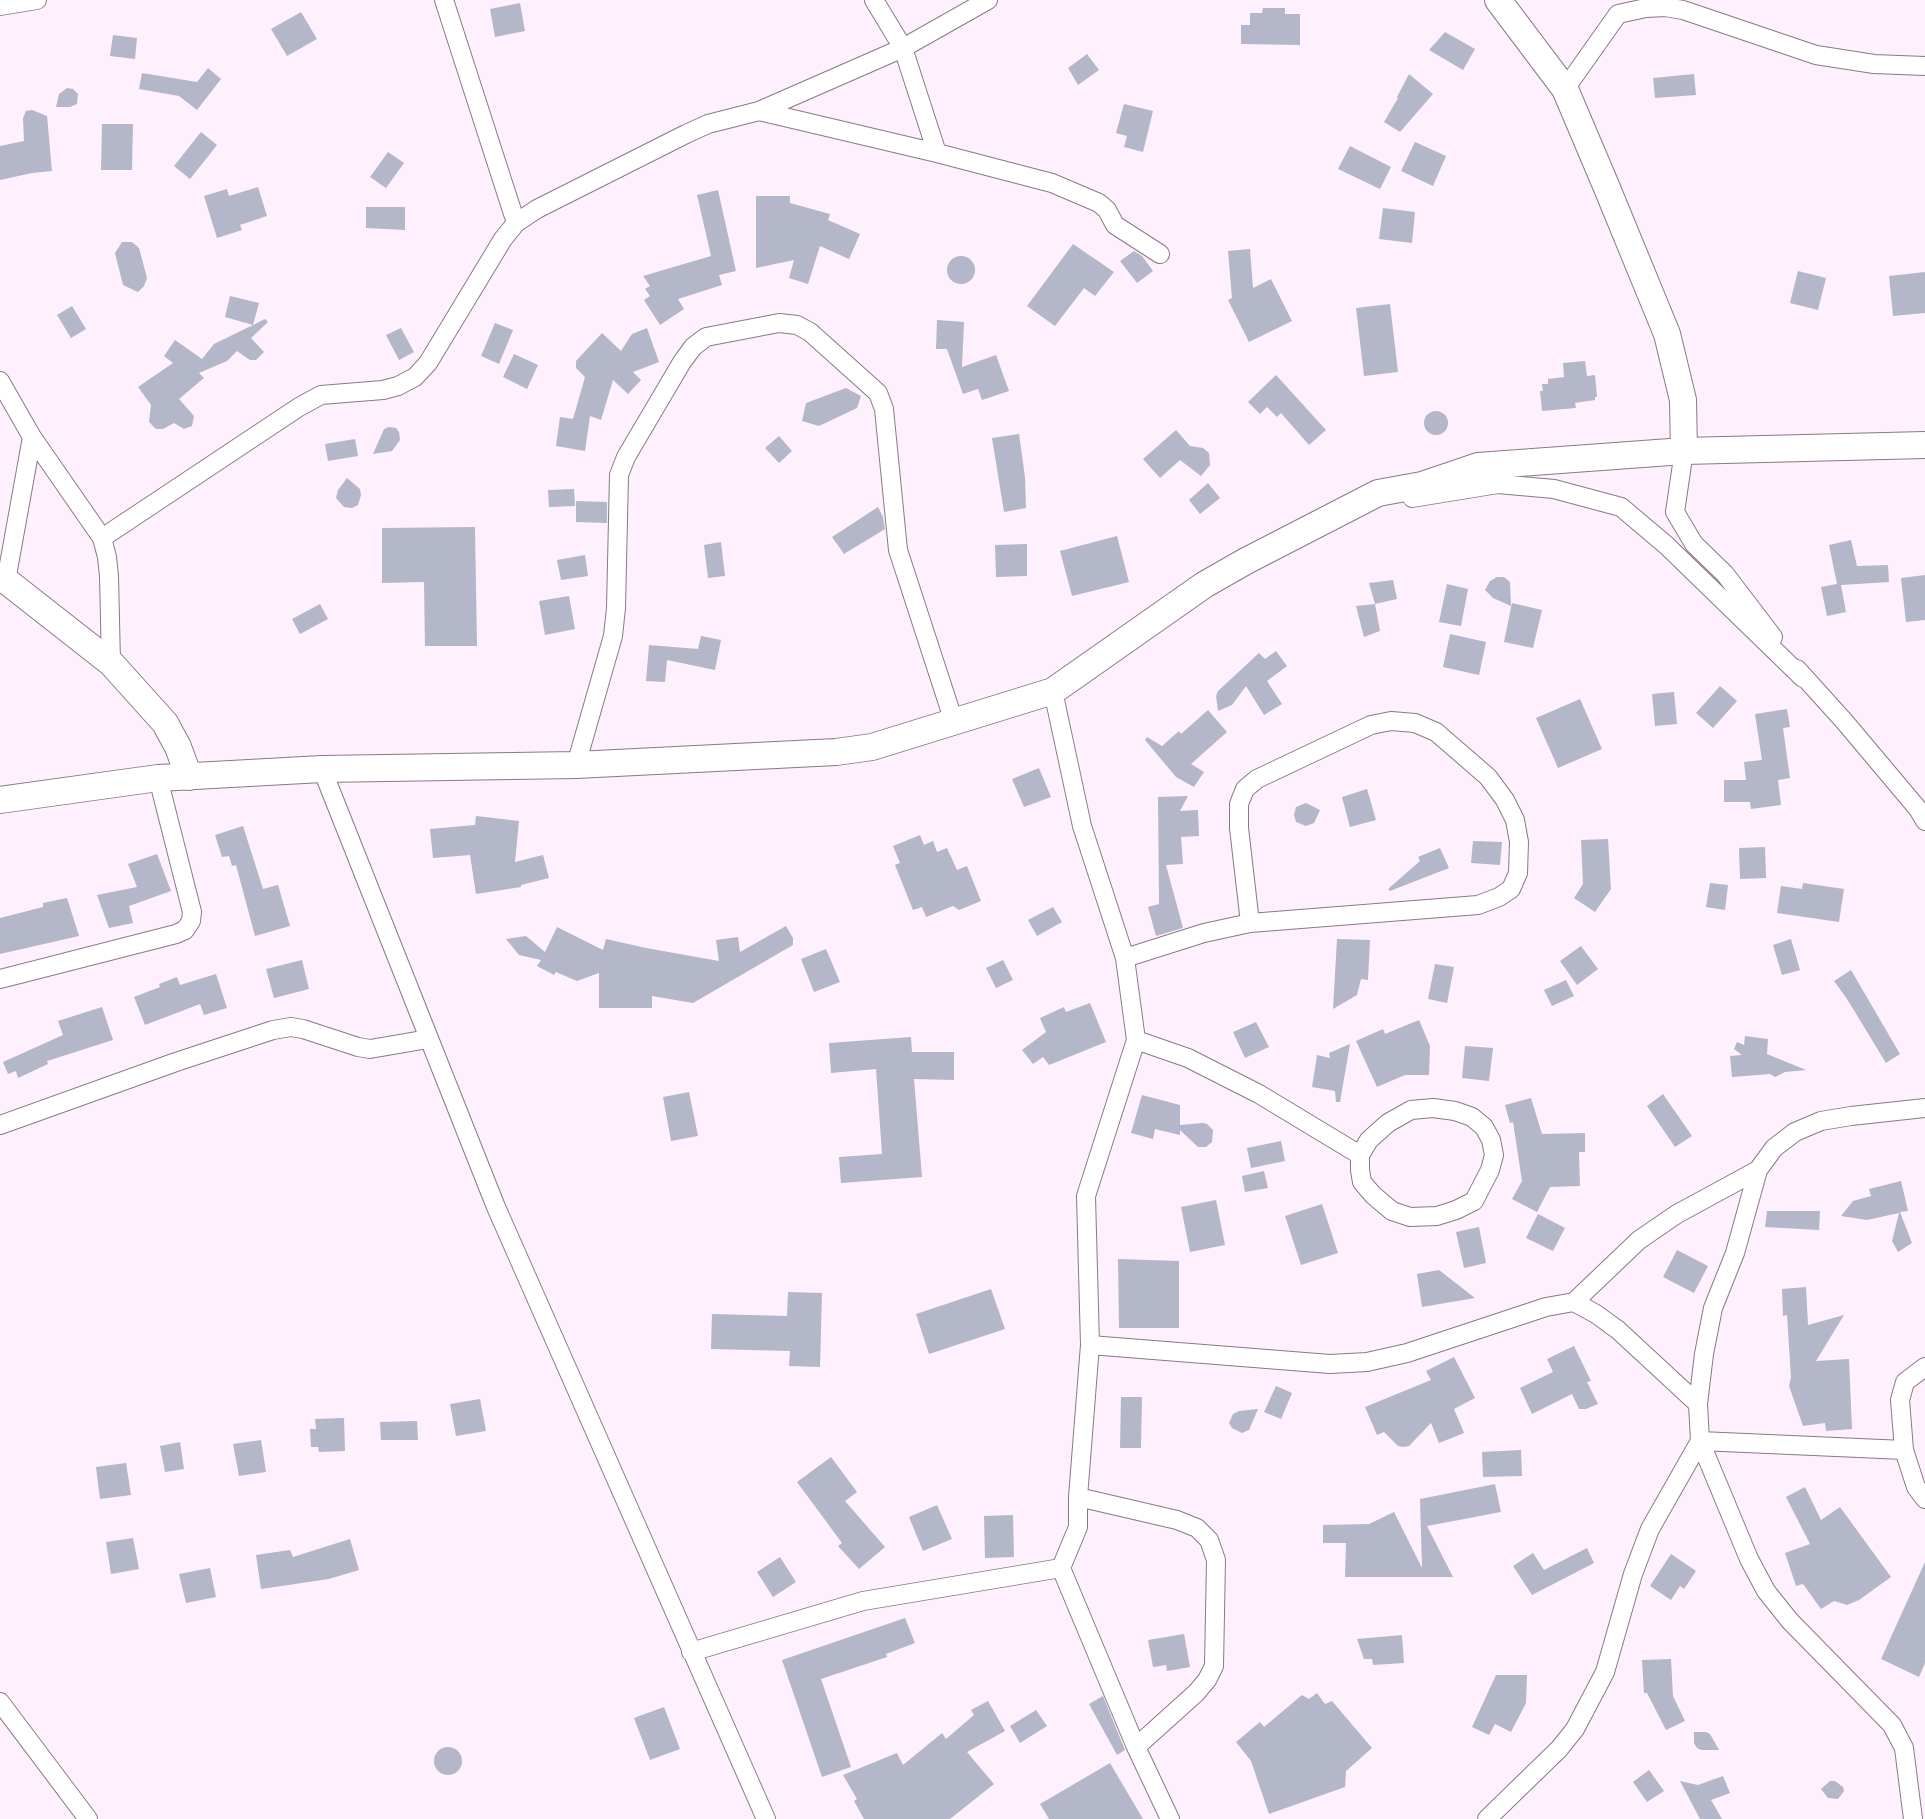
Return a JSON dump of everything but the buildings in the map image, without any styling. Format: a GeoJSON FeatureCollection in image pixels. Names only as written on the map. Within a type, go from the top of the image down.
{"type":"FeatureCollection","features":[{"type":"Feature","properties":{"kind":"street"},"geometry":{"type":"LineString","coordinates":[[0,6],[37,0]]}},
{"type":"Feature","properties":{"kind":"street"},"geometry":{"type":"LineString","coordinates":[[444,0],[516,223]]}},
{"type":"Feature","properties":{"kind":"street"},"geometry":{"type":"LineString","coordinates":[[874,0],[903,48],[938,153]]}},
{"type":"Feature","properties":{"kind":"street"},"geometry":{"type":"LineString","coordinates":[[102,538],[299,407],[321,395],[383,390],[398,387],[415,377],[428,363],[503,239],[516,223],[537,209],[708,124],[759,111],[903,48],[988,0]]}},
{"type":"Feature","properties":{"kind":"street"},"geometry":{"type":"LineString","coordinates":[[1498,0],[1565,89],[1666,334],[1683,400],[1684,452],[1675,512],[1694,544],[1725,574],[1803,678]]}},
{"type":"Feature","properties":{"kind":"street"},"geometry":{"type":"LineString","coordinates":[[1565,89],[1623,7],[1665,7],[1683,10],[1816,55],[1874,64],[1925,66]]}},
{"type":"Feature","properties":{"kind":"street"},"geometry":{"type":"LineString","coordinates":[[759,111],[938,153],[1052,183],[1099,203],[1107,210],[1115,225],[1160,254]]}},
{"type":"Feature","properties":{"kind":"street"},"geometry":{"type":"LineString","coordinates":[[576,765],[614,636],[619,475],[626,458],[693,347],[706,337],[779,323],[797,325],[810,332],[878,393],[884,409],[898,550],[954,722]]}},
{"type":"Feature","properties":{"kind":"street"},"geometry":{"type":"LineString","coordinates":[[0,381],[32,437],[102,538],[109,576],[111,663]]}},
{"type":"Feature","properties":{"kind":"street"},"geometry":{"type":"LineString","coordinates":[[32,437],[3,578],[111,663],[165,723],[178,747],[189,777]]}},
{"type":"Feature","properties":{"kind":"street"},"geometry":{"type":"LineString","coordinates":[[0,800],[158,778],[322,769],[576,765],[836,752],[872,747],[1053,691],[1204,585],[1378,493],[1422,485],[1478,466],[1684,452],[1925,445]]}},
{"type":"Feature","properties":{"kind":"street"},"geometry":{"type":"LineString","coordinates":[[1360,502],[1404,499],[1498,484],[1554,489],[1621,507],[1665,545],[1803,678],[1844,721],[1918,809],[1925,821]]}},
{"type":"Feature","properties":{"kind":"street"},"geometry":{"type":"LineString","coordinates":[[1053,691],[1082,825],[1125,958],[1136,1040],[1086,1196],[1090,1345],[1078,1497],[1078,1527],[1061,1568],[1136,1747],[1170,1819]]}},
{"type":"Feature","properties":{"kind":"street"},"geometry":{"type":"LineString","coordinates":[[1125,958],[1204,933],[1250,923],[1478,905],[1499,897],[1511,889],[1518,873],[1519,842],[1515,820],[1505,800],[1488,777],[1436,732],[1416,723],[1391,721],[1371,725],[1257,779],[1245,789],[1239,804],[1239,828],[1250,923]]}},
{"type":"Feature","properties":{"kind":"street"},"geometry":{"type":"LineString","coordinates":[[322,769],[501,1218],[765,1819]]}},
{"type":"Feature","properties":{"kind":"street"},"geometry":{"type":"LineString","coordinates":[[0,979],[185,930],[192,921],[192,912],[158,778]]}},
{"type":"Feature","properties":{"kind":"street"},"geometry":{"type":"LineString","coordinates":[[0,1125],[273,1030],[291,1027],[303,1029],[370,1049],[428,1039]]}},
{"type":"Feature","properties":{"kind":"street"},"geometry":{"type":"LineString","coordinates":[[1136,1040],[1188,1058],[1249,1089],[1360,1155]]}},
{"type":"Feature","properties":{"kind":"street"},"geometry":{"type":"LineString","coordinates":[[1433,1108],[1455,1111],[1472,1117],[1484,1127],[1491,1140],[1494,1155],[1490,1170],[1474,1202],[1437,1216],[1410,1217],[1392,1211],[1362,1182],[1360,1155],[1369,1140],[1388,1123],[1411,1110],[1433,1108]]}},
{"type":"Feature","properties":{"kind":"street"},"geometry":{"type":"LineString","coordinates":[[1913,1819],[1904,1748],[1892,1725],[1790,1621],[1766,1591],[1749,1559],[1700,1442],[1698,1404],[1713,1308],[1735,1253],[1758,1170],[1773,1148],[1795,1132],[1821,1121],[1925,1108]]}},
{"type":"Feature","properties":{"kind":"street"},"geometry":{"type":"LineString","coordinates":[[1090,1345],[1330,1364],[1367,1362],[1407,1353],[1546,1307],[1574,1302],[1639,1240],[1677,1214],[1758,1170]]}},
{"type":"Feature","properties":{"kind":"street"},"geometry":{"type":"LineString","coordinates":[[1574,1302],[1618,1330],[1698,1404]]}},
{"type":"Feature","properties":{"kind":"street"},"geometry":{"type":"LineString","coordinates":[[1925,1367],[1905,1382],[1900,1400],[1904,1450],[1916,1487],[1925,1498]]}},
{"type":"Feature","properties":{"kind":"street"},"geometry":{"type":"LineString","coordinates":[[1700,1442],[1904,1450]]}},
{"type":"Feature","properties":{"kind":"street"},"geometry":{"type":"LineString","coordinates":[[1487,1819],[1558,1749],[1580,1721],[1605,1672],[1630,1584],[1650,1529],[1700,1442]]}},
{"type":"Feature","properties":{"kind":"street"},"geometry":{"type":"LineString","coordinates":[[1078,1497],[1178,1520],[1197,1528],[1209,1540],[1216,1560],[1214,1666],[1207,1680],[1196,1693],[1136,1747]]}},
{"type":"Feature","properties":{"kind":"street"},"geometry":{"type":"LineString","coordinates":[[690,1652],[863,1601],[1061,1568]]}},
{"type":"Feature","properties":{"kind":"street"},"geometry":{"type":"LineString","coordinates":[[0,1702],[88,1819]]}}]}
